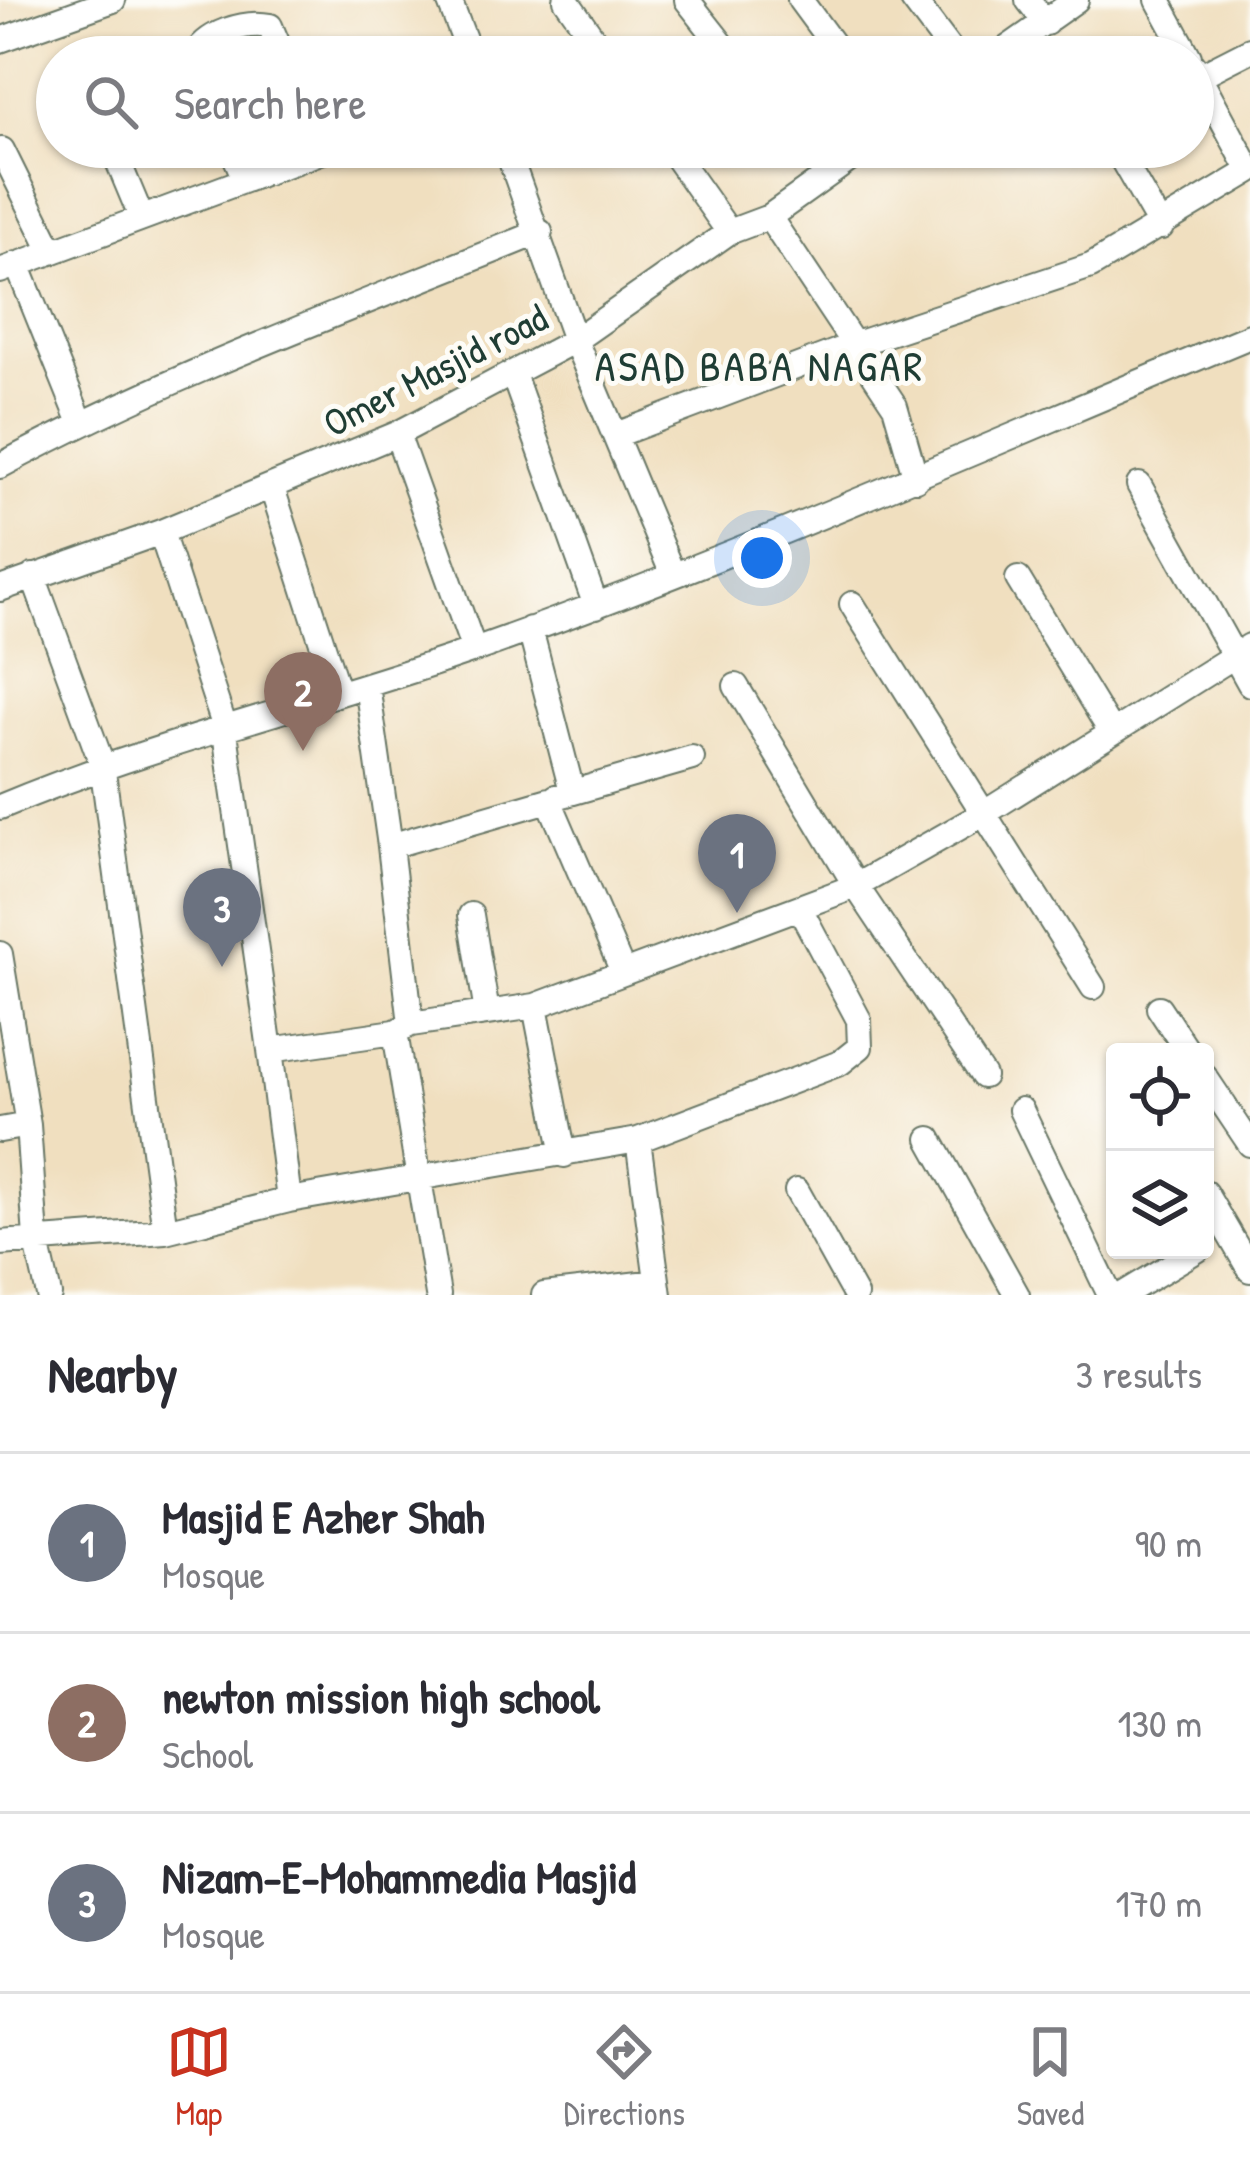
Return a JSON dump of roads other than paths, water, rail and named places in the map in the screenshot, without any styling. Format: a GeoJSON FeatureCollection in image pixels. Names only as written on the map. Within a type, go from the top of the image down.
{"type":"FeatureCollection","features":[{"type":"Feature","properties":{"kind":"street"},"geometry":{"type":"LineString","coordinates":[[1,37],[113,0]]}},
{"type":"Feature","properties":{"kind":"street"},"geometry":{"type":"LineString","coordinates":[[449,0],[463,36]]}},
{"type":"Feature","properties":{"kind":"street"},"geometry":{"type":"LineString","coordinates":[[566,0],[591,36]]}},
{"type":"Feature","properties":{"kind":"street"},"geometry":{"type":"LineString","coordinates":[[687,0],[715,36]]}},
{"type":"Feature","properties":{"kind":"street"},"geometry":{"type":"LineString","coordinates":[[800,0],[827,36]]}},
{"type":"Feature","properties":{"kind":"street"},"geometry":{"type":"LineString","coordinates":[[913,0],[940,36]]}},
{"type":"Feature","properties":{"kind":"street"},"geometry":{"type":"LineString","coordinates":[[1028,0],[1046,22]]}},
{"type":"Feature","properties":{"kind":"street"},"geometry":{"type":"LineString","coordinates":[[1025,36],[1076,0]]}},
{"type":"Feature","properties":{"kind":"street"},"geometry":{"type":"LineString","coordinates":[[1158,0],[1178,36]]}},
{"type":"Feature","properties":{"kind":"street"},"geometry":{"type":"LineString","coordinates":[[214,36],[260,24],[270,26],[275,36]]}},
{"type":"Feature","properties":{"kind":"street"},"geometry":{"type":"LineString","coordinates":[[1214,60],[1250,50]]}},
{"type":"Feature","properties":{"kind":"street"},"geometry":{"type":"LineString","coordinates":[[616,435],[859,343],[1091,266],[1250,171],[1214,104]]}},
{"type":"Feature","properties":{"kind":"street"},"geometry":{"type":"LineString","coordinates":[[2,150],[52,251]]}},
{"type":"Feature","properties":{"kind":"street"},"geometry":{"type":"LineString","coordinates":[[121,168],[140,214]]}},
{"type":"Feature","properties":{"kind":"street"},"geometry":{"type":"LineString","coordinates":[[240,168],[245,179]]}},
{"type":"Feature","properties":{"kind":"street"},"geometry":{"type":"LineString","coordinates":[[81,423],[9,267],[140,214],[274,168]]}},
{"type":"Feature","properties":{"kind":"street"},"geometry":{"type":"LineString","coordinates":[[514,168],[575,340],[674,575]]}},
{"type":"Feature","properties":{"kind":"street"},"geometry":{"type":"LineString","coordinates":[[684,168],[729,232]]}},
{"type":"Feature","properties":{"kind":"street"},"geometry":{"type":"LineString","coordinates":[[821,168],[827,176]]}},
{"type":"Feature","properties":{"kind":"street","name":"Omer Masjid road"},"geometry":{"type":"LineString","coordinates":[[0,590],[161,532],[397,434],[575,340],[729,232],[769,217],[838,168]]}},
{"type":"Feature","properties":{"kind":"street"},"geometry":{"type":"LineString","coordinates":[[1127,168],[1161,226]]}},
{"type":"Feature","properties":{"kind":"street"},"geometry":{"type":"LineString","coordinates":[[769,217],[859,343],[895,406],[916,479]]}},
{"type":"Feature","properties":{"kind":"street"},"geometry":{"type":"LineString","coordinates":[[0,466],[81,423],[540,232]]}},
{"type":"Feature","properties":{"kind":"street"},"geometry":{"type":"LineString","coordinates":[[0,807],[102,764],[367,685],[596,606],[916,479],[1250,336]]}},
{"type":"Feature","properties":{"kind":"street"},"geometry":{"type":"LineString","coordinates":[[513,374],[596,606]]}},
{"type":"Feature","properties":{"kind":"street"},"geometry":{"type":"LineString","coordinates":[[397,434],[475,650]]}},
{"type":"Feature","properties":{"kind":"street"},"geometry":{"type":"LineString","coordinates":[[1139,484],[1241,651],[1250,683]]}},
{"type":"Feature","properties":{"kind":"street"},"geometry":{"type":"LineString","coordinates":[[272,488],[338,692]]}},
{"type":"Feature","properties":{"kind":"street"},"geometry":{"type":"LineString","coordinates":[[161,532],[224,724],[289,1200]]}},
{"type":"Feature","properties":{"kind":"street"},"geometry":{"type":"LineString","coordinates":[[33,577],[102,764],[164,1231]]}},
{"type":"Feature","properties":{"kind":"street"},"geometry":{"type":"LineString","coordinates":[[1018,579],[1110,730]]}},
{"type":"Feature","properties":{"kind":"street"},"geometry":{"type":"LineString","coordinates":[[852,604],[1093,987]]}},
{"type":"Feature","properties":{"kind":"street"},"geometry":{"type":"LineString","coordinates":[[530,629],[560,796],[623,972]]}},
{"type":"Feature","properties":{"kind":"street"},"geometry":{"type":"LineString","coordinates":[[270,1050],[535,1006],[800,910],[856,886],[983,814],[1241,651]]}},
{"type":"Feature","properties":{"kind":"street"},"geometry":{"type":"LineString","coordinates":[[367,685],[390,846],[420,1179],[438,1295]]}},
{"type":"Feature","properties":{"kind":"street"},"geometry":{"type":"LineString","coordinates":[[736,686],[856,886],[983,1076]]}},
{"type":"Feature","properties":{"kind":"street"},"geometry":{"type":"LineString","coordinates":[[390,846],[692,758]]}},
{"type":"Feature","properties":{"kind":"street"},"geometry":{"type":"LineString","coordinates":[[0,1243],[164,1231],[289,1200],[638,1140],[840,1063],[860,1048],[859,1019],[800,910]]}},
{"type":"Feature","properties":{"kind":"street"},"geometry":{"type":"LineString","coordinates":[[471,915],[487,1013]]}},
{"type":"Feature","properties":{"kind":"street"},"geometry":{"type":"LineString","coordinates":[[0,955],[28,1125],[36,1238],[49,1295]]}},
{"type":"Feature","properties":{"kind":"street"},"geometry":{"type":"LineString","coordinates":[[535,1006],[564,1155]]}},
{"type":"Feature","properties":{"kind":"street"},"geometry":{"type":"LineString","coordinates":[[1159,1008],[1182,1043]]}},
{"type":"Feature","properties":{"kind":"street"},"geometry":{"type":"LineString","coordinates":[[1214,1090],[1250,1144]]}},
{"type":"Feature","properties":{"kind":"street"},"geometry":{"type":"LineString","coordinates":[[1021,1110],[1110,1295]]}},
{"type":"Feature","properties":{"kind":"street"},"geometry":{"type":"LineString","coordinates":[[0,1130],[28,1125]]}},
{"type":"Feature","properties":{"kind":"street"},"geometry":{"type":"LineString","coordinates":[[930,1138],[1017,1295]]}},
{"type":"Feature","properties":{"kind":"street"},"geometry":{"type":"LineString","coordinates":[[544,1295],[658,1289],[638,1140]]}},
{"type":"Feature","properties":{"kind":"street"},"geometry":{"type":"LineString","coordinates":[[797,1191],[855,1295]]}},
{"type":"Feature","properties":{"kind":"street"},"geometry":{"type":"LineString","coordinates":[[1214,1208],[1250,1270]]}},
{"type":"Feature","properties":{"kind":"street"},"geometry":{"type":"LineString","coordinates":[[1214,1240],[1250,1217]]}},
{"type":"Feature","properties":{"kind":"street"},"geometry":{"type":"LineString","coordinates":[[1122,1295],[1182,1259]]}},
{"type":"Feature","properties":{"kind":"place","name":"newton mission high school"},"geometry":{"type":"Point","coordinates":[303,751]}},
{"type":"Feature","properties":{"kind":"place","name":"Masjid E Azher Shah"},"geometry":{"type":"Point","coordinates":[737,913]}},
{"type":"Feature","properties":{"kind":"place","name":"Nizam-E-Mohammedia Masjid"},"geometry":{"type":"Point","coordinates":[222,967]}},
{"type":"Feature","properties":{"kind":"district","name":"ASAD BABA NAGAR"},"geometry":{"type":"Point","coordinates":[760,366]}}]}
